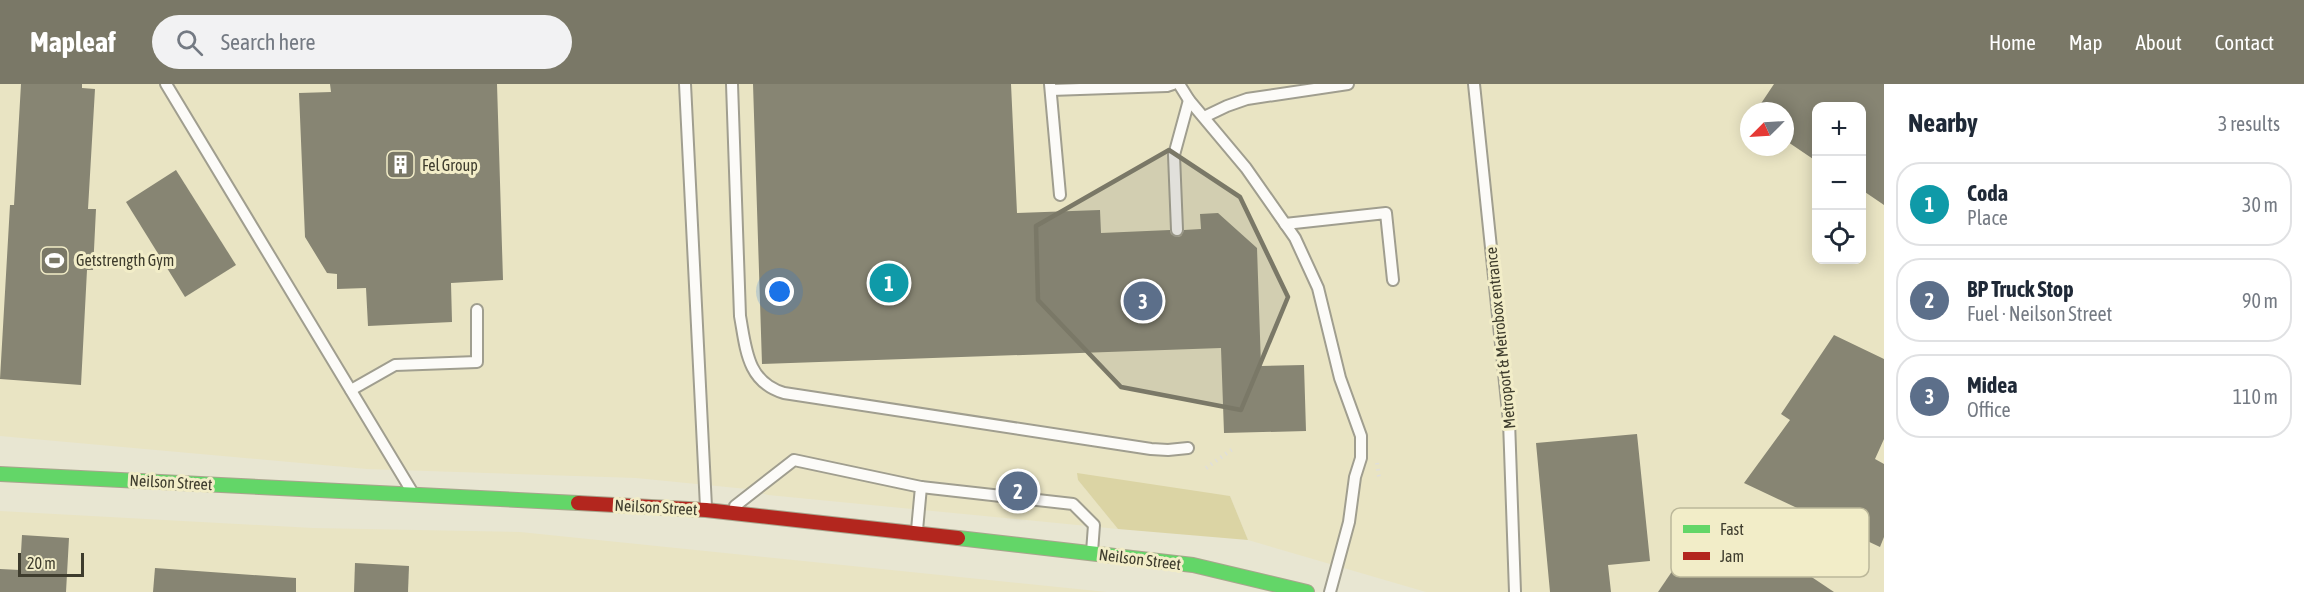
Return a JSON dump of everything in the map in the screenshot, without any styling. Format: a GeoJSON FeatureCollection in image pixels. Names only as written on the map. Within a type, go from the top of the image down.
{"type":"FeatureCollection","features":[{"type":"Feature","properties":{"kind":"main road","name":"Neilson Street"},"geometry":{"type":"LineString","coordinates":[[0,474],[706,510],[1193,565],[1307,592]]}},
{"type":"Feature","properties":{"kind":"lane"},"geometry":{"type":"LineString","coordinates":[[166,84],[413,494]]}},
{"type":"Feature","properties":{"kind":"lane"},"geometry":{"type":"LineString","coordinates":[[685,84],[706,510]]}},
{"type":"Feature","properties":{"kind":"lane"},"geometry":{"type":"LineString","coordinates":[[732,84],[740,316],[752,366],[762,382],[784,393],[841,402],[1151,449],[1188,448]]}},
{"type":"Feature","properties":{"kind":"lane"},"geometry":{"type":"LineString","coordinates":[[1060,195],[1050,87],[1167,86],[1173,84]]}},
{"type":"Feature","properties":{"kind":"lane"},"geometry":{"type":"LineString","coordinates":[[1179,84],[1246,168],[1295,238],[1318,288],[1340,378],[1361,436],[1361,458],[1355,477],[1349,522],[1330,592]]}},
{"type":"Feature","properties":{"kind":"lane"},"geometry":{"type":"LineString","coordinates":[[1204,117],[1247,99],[1348,84]]}},
{"type":"Feature","properties":{"kind":"lane","name":"Metroport & Metrobox entrance"},"geometry":{"type":"LineString","coordinates":[[1474,84],[1509,421],[1515,592]]}},
{"type":"Feature","properties":{"kind":"lane"},"geometry":{"type":"LineString","coordinates":[[1177,230],[1174,155],[1189,99]]}},
{"type":"Feature","properties":{"kind":"lane"},"geometry":{"type":"LineString","coordinates":[[1285,224],[1386,213],[1393,280]]}},
{"type":"Feature","properties":{"kind":"lane"},"geometry":{"type":"LineString","coordinates":[[351,390],[395,365],[477,362],[477,310]]}},
{"type":"Feature","properties":{"kind":"lane"},"geometry":{"type":"LineString","coordinates":[[725,513],[794,460],[921,487],[1073,504],[1094,525],[1092,553]]}},
{"type":"Feature","properties":{"kind":"lane"},"geometry":{"type":"LineString","coordinates":[[917,534],[921,487]]}},
{"type":"Feature","properties":{"kind":"path"},"geometry":{"type":"LineString","coordinates":[[1206,468],[1234,448]]}},
{"type":"Feature","properties":{"kind":"path"},"geometry":{"type":"LineString","coordinates":[[1377,459],[1379,477]]}},
{"type":"Feature","properties":{"kind":"highlighted area"},"geometry":{"type":"Polygon","coordinates":[[[1169,150],[1240,197],[1288,297],[1241,410],[1121,387],[1038,300],[1036,226],[1169,150]]]}},
{"type":"Feature","properties":{"kind":"shaded area"},"geometry":{"type":"Polygon","coordinates":[[[0,84],[1884,84],[1884,592],[1426,592],[1248,540],[1230,496],[1078,480],[1118,529],[768,495],[747,489],[636,478],[367,469],[0,436],[0,84]]]}},
{"type":"Feature","properties":{"kind":"shaded area"},"geometry":{"type":"Polygon","coordinates":[[[1077,473],[1230,496],[1248,540],[1118,529],[1078,480],[1077,473]]]}},
{"type":"Feature","properties":{"kind":"shaded area"},"geometry":{"type":"Polygon","coordinates":[[[0,511],[313,528],[520,532],[1107,592],[0,592],[0,511]]]}},
{"type":"Feature","properties":{"kind":"building"},"geometry":{"type":"Polygon","coordinates":[[[21,84],[82,84],[82,88],[95,89],[88,209],[96,209],[93,270],[87,270],[81,385],[0,379],[10,205],[14,205],[21,84]]]}},
{"type":"Feature","properties":{"kind":"building","name":"Fel Group"},"geometry":{"type":"Polygon","coordinates":[[[330,84],[497,84],[503,280],[451,283],[452,322],[368,326],[366,288],[337,289],[337,274],[327,273],[305,237],[299,93],[331,92],[330,84]]]}},
{"type":"Feature","properties":{"kind":"building"},"geometry":{"type":"Polygon","coordinates":[[[753,84],[1011,84],[1017,213],[1100,210],[1101,233],[1170,230],[1171,234],[1177,237],[1181,236],[1184,230],[1201,229],[1200,214],[1218,213],[1257,248],[1261,366],[1304,365],[1306,431],[1224,433],[1221,348],[762,364],[753,84]]]}},
{"type":"Feature","properties":{"kind":"building"},"geometry":{"type":"Polygon","coordinates":[[[1774,84],[1884,84],[1884,205],[1866,193],[1866,102],[1812,102],[1812,158],[1794,146],[1794,102],[1762,102],[1774,84]]]}},
{"type":"Feature","properties":{"kind":"building"},"geometry":{"type":"Polygon","coordinates":[[[176,170],[236,265],[185,297],[126,202],[176,170]]]}},
{"type":"Feature","properties":{"kind":"building"},"geometry":{"type":"Polygon","coordinates":[[[1834,335],[1884,359],[1884,439],[1875,459],[1884,464],[1884,537],[1880,547],[1869,542],[1869,508],[1797,508],[1744,483],[1790,420],[1781,414],[1834,335]]]}},
{"type":"Feature","properties":{"kind":"building"},"geometry":{"type":"Polygon","coordinates":[[[1637,434],[1650,561],[1608,565],[1611,592],[1550,592],[1536,443],[1637,434]]]}},
{"type":"Feature","properties":{"kind":"building"},"geometry":{"type":"Polygon","coordinates":[[[22,535],[69,538],[66,592],[0,592],[0,569],[20,570],[22,535]]]}},
{"type":"Feature","properties":{"kind":"building"},"geometry":{"type":"Polygon","coordinates":[[[355,563],[409,566],[408,592],[354,592],[355,563]]]}},
{"type":"Feature","properties":{"kind":"building"},"geometry":{"type":"Polygon","coordinates":[[[155,568],[296,578],[296,592],[153,592],[155,568]]]}},
{"type":"Feature","properties":{"kind":"building"},"geometry":{"type":"Polygon","coordinates":[[[1671,573],[1671,577],[1812,577],[1834,592],[1658,592],[1671,573]]]}},
{"type":"Feature","properties":{"kind":"traffic: fast"},"geometry":{"type":"LineString","coordinates":[[0,474],[578,503]]}},
{"type":"Feature","properties":{"kind":"traffic: fast"},"geometry":{"type":"LineString","coordinates":[[958,538],[1193,565],[1307,592]]}},
{"type":"Feature","properties":{"kind":"traffic: jam"},"geometry":{"type":"LineString","coordinates":[[578,503],[706,510],[958,538]]}},
{"type":"Feature","properties":{"kind":"place","name":"Fel Group"},"geometry":{"type":"Point","coordinates":[401,165]}},
{"type":"Feature","properties":{"kind":"place","name":"Getstrength Gym"},"geometry":{"type":"Point","coordinates":[55,260]}},
{"type":"Feature","properties":{"kind":"place","name":"Coda"},"geometry":{"type":"Point","coordinates":[889,283]}},
{"type":"Feature","properties":{"kind":"place","name":"Midea"},"geometry":{"type":"Point","coordinates":[1143,301]}},
{"type":"Feature","properties":{"kind":"place","name":"BP Truck Stop"},"geometry":{"type":"Point","coordinates":[1018,491]}}]}
